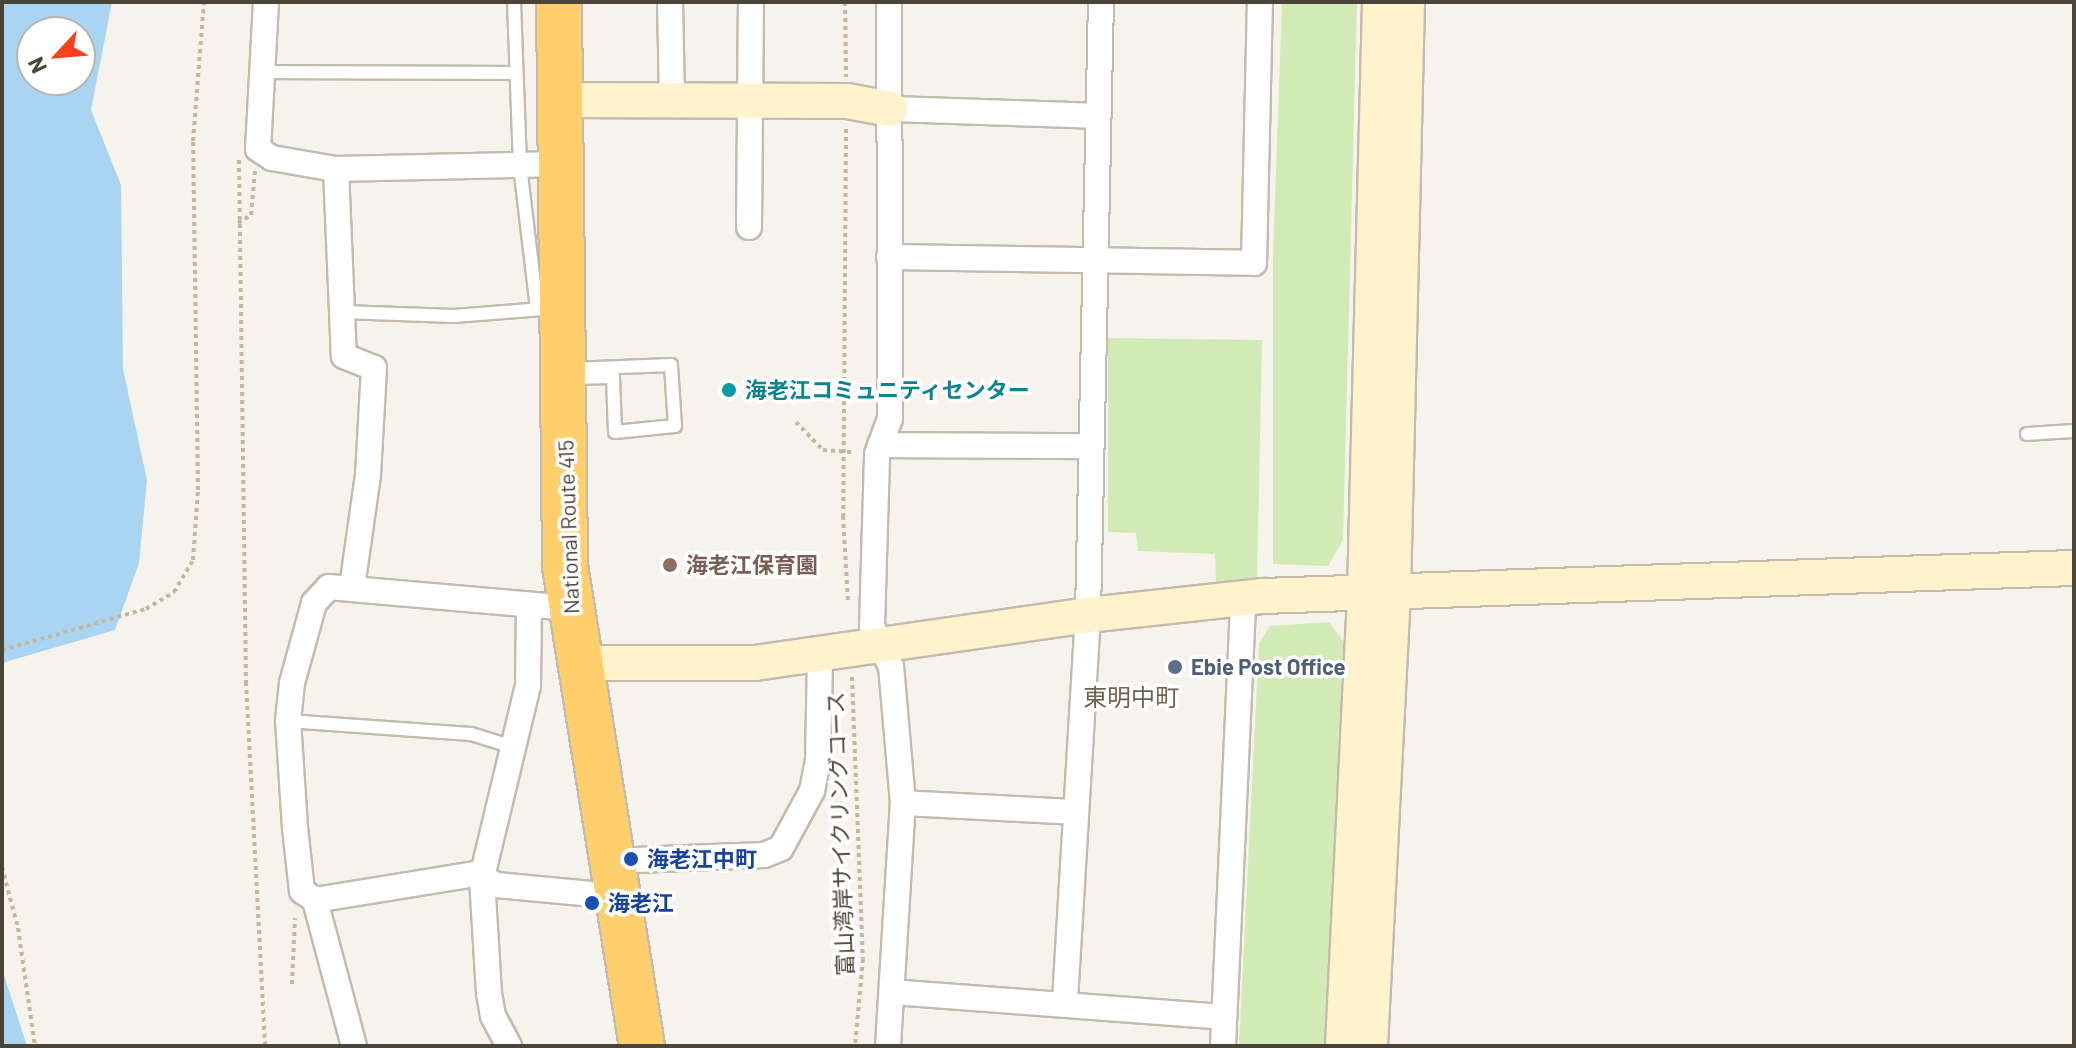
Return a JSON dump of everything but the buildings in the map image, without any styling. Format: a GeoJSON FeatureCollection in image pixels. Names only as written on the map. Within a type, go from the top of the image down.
{"type":"FeatureCollection","features":[{"type":"Feature","properties":{"kind":"highway","name":"National Route 415"},"geometry":{"type":"LineString","coordinates":[[559,2],[559,100],[539,165],[550,308],[564,374],[549,607],[577,663],[642,1046]]}},
{"type":"Feature","properties":{"kind":"street"},"geometry":{"type":"LineString","coordinates":[[266,2],[262,72],[248,153],[336,169],[539,165]]}},
{"type":"Feature","properties":{"kind":"street"},"geometry":{"type":"LineString","coordinates":[[670,2],[672,101]]}},
{"type":"Feature","properties":{"kind":"street"},"geometry":{"type":"LineString","coordinates":[[749,227],[751,2]]}},
{"type":"Feature","properties":{"kind":"street"},"geometry":{"type":"LineString","coordinates":[[888,1046],[903,803],[891,667],[872,626],[878,449],[890,419],[889,257],[866,105],[889,2]]}},
{"type":"Feature","properties":{"kind":"street"},"geometry":{"type":"LineString","coordinates":[[1065,1001],[1088,615],[1101,2]]}},
{"type":"Feature","properties":{"kind":"street"},"geometry":{"type":"LineString","coordinates":[[889,257],[1254,263],[1260,2]]}},
{"type":"Feature","properties":{"kind":"street"},"geometry":{"type":"LineString","coordinates":[[1370,1046],[1379,592],[1380,2]]}},
{"type":"Feature","properties":{"kind":"street"},"geometry":{"type":"LineString","coordinates":[[1343,1046],[1379,592],[1407,2]]}},
{"type":"Feature","properties":{"kind":"street"},"geometry":{"type":"LineString","coordinates":[[559,100],[749,101],[1097,116]]}},
{"type":"Feature","properties":{"kind":"street"},"geometry":{"type":"LineString","coordinates":[[336,169],[344,356],[374,368],[368,475],[352,588]]}},
{"type":"Feature","properties":{"kind":"street"},"geometry":{"type":"LineString","coordinates":[[878,449],[1091,446]]}},
{"type":"Feature","properties":{"kind":"street"},"geometry":{"type":"LineString","coordinates":[[577,663],[661,666],[820,655],[1088,615],[1243,598],[2074,568]]}},
{"type":"Feature","properties":{"kind":"street"},"geometry":{"type":"LineString","coordinates":[[354,1046],[309,896],[288,721],[292,683],[314,603],[329,587],[549,607],[482,877],[489,993],[493,1016],[509,1046]]}},
{"type":"Feature","properties":{"kind":"street"},"geometry":{"type":"LineString","coordinates":[[1223,1046],[1243,598]]}},
{"type":"Feature","properties":{"kind":"street"},"geometry":{"type":"LineString","coordinates":[[309,896],[390,884],[482,877],[497,885],[612,878],[764,855],[781,848],[812,791],[818,760],[820,655]]}},
{"type":"Feature","properties":{"kind":"street"},"geometry":{"type":"LineString","coordinates":[[903,803],[1075,812]]}},
{"type":"Feature","properties":{"kind":"street"},"geometry":{"type":"LineString","coordinates":[[892,992],[1065,1001],[1224,1017]]}},
{"type":"Feature","properties":{"kind":"lane"},"geometry":{"type":"LineString","coordinates":[[514,2],[514,73],[539,165]]}},
{"type":"Feature","properties":{"kind":"lane"},"geometry":{"type":"LineString","coordinates":[[262,72],[514,73]]}},
{"type":"Feature","properties":{"kind":"lane"},"geometry":{"type":"LineString","coordinates":[[342,312],[454,316],[550,308]]}},
{"type":"Feature","properties":{"kind":"lane"},"geometry":{"type":"LineString","coordinates":[[671,365],[675,426],[615,432],[613,377],[564,374],[671,365]]}},
{"type":"Feature","properties":{"kind":"lane"},"geometry":{"type":"LineString","coordinates":[[2027,434],[2074,431]]}},
{"type":"Feature","properties":{"kind":"lane"},"geometry":{"type":"LineString","coordinates":[[288,721],[471,734],[513,747]]}},
{"type":"Feature","properties":{"kind":"path"},"geometry":{"type":"LineString","coordinates":[[2,650],[146,609],[174,592],[193,560],[198,490],[193,141],[204,2]]}},
{"type":"Feature","properties":{"kind":"path"},"geometry":{"type":"LineString","coordinates":[[845,2],[866,105],[844,425],[849,617]]}},
{"type":"Feature","properties":{"kind":"path"},"geometry":{"type":"LineString","coordinates":[[238,223],[251,215],[248,153]]}},
{"type":"Feature","properties":{"kind":"path"},"geometry":{"type":"LineString","coordinates":[[248,153],[238,223],[246,682],[265,1046]]}},
{"type":"Feature","properties":{"kind":"path"},"geometry":{"type":"LineString","coordinates":[[796,422],[823,450],[878,449]]}},
{"type":"Feature","properties":{"kind":"path","name":"富山湾岸サイクリングコース"},"geometry":{"type":"LineString","coordinates":[[852,669],[863,959],[855,1046]]}},
{"type":"Feature","properties":{"kind":"path"},"geometry":{"type":"LineString","coordinates":[[2,867],[18,928],[35,1046]]}},
{"type":"Feature","properties":{"kind":"path"},"geometry":{"type":"LineString","coordinates":[[292,984],[294,901],[309,896]]}},
{"type":"Feature","properties":{"kind":"green space"},"geometry":{"type":"Polygon","coordinates":[[[1282,2],[1357,2],[1343,540],[1328,566],[1273,564],[1273,254],[1282,2]]]}},
{"type":"Feature","properties":{"kind":"green space"},"geometry":{"type":"Polygon","coordinates":[[[1108,338],[1262,340],[1257,583],[1216,584],[1215,554],[1138,551],[1136,533],[1108,532],[1108,338]]]}},
{"type":"Feature","properties":{"kind":"green space"},"geometry":{"type":"Polygon","coordinates":[[[1329,622],[1346,645],[1324,1046],[1239,1046],[1259,643],[1270,626],[1329,622]]]}},
{"type":"Feature","properties":{"kind":"water"},"geometry":{"type":"Polygon","coordinates":[[[2,2],[112,2],[96,84],[96,16],[16,16],[16,96],[94,96],[91,110],[121,185],[123,369],[147,480],[139,563],[115,630],[2,663],[2,2]]]}},
{"type":"Feature","properties":{"kind":"water"},"geometry":{"type":"Polygon","coordinates":[[[2,969],[27,1046],[2,1046],[2,969]]]}},
{"type":"Feature","properties":{"kind":"place","name":"海老江コミュニティセンター"},"geometry":{"type":"Point","coordinates":[729,390]}},
{"type":"Feature","properties":{"kind":"place","name":"海老江保育園"},"geometry":{"type":"Point","coordinates":[670,565]}},
{"type":"Feature","properties":{"kind":"place","name":"Ebie Post Office"},"geometry":{"type":"Point","coordinates":[1175,667]}},
{"type":"Feature","properties":{"kind":"place","name":"海老江中町"},"geometry":{"type":"Point","coordinates":[631,859]}},
{"type":"Feature","properties":{"kind":"place","name":"海老江"},"geometry":{"type":"Point","coordinates":[592,903]}},
{"type":"Feature","properties":{"kind":"district","name":"東明中町"},"geometry":{"type":"Point","coordinates":[1131,697]}}]}
